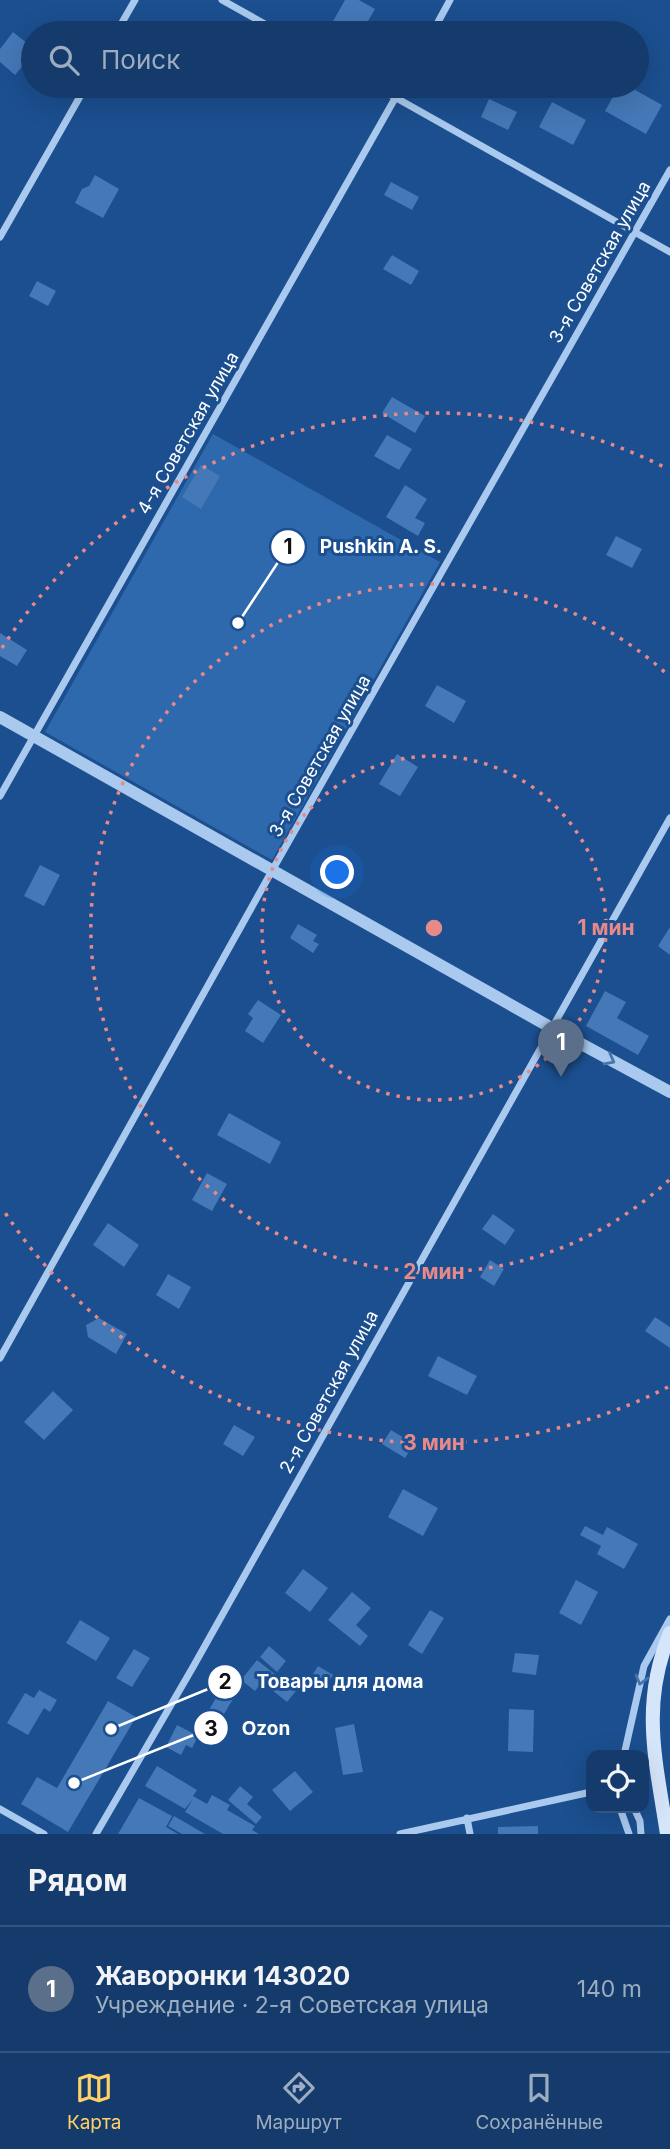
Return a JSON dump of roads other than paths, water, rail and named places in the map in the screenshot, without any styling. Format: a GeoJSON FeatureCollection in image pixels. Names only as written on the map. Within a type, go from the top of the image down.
{"type":"FeatureCollection","features":[{"type":"Feature","properties":{"kind":"main road"},"geometry":{"type":"LineString","coordinates":[[667,1834],[653,1736],[652,1705],[654,1686],[670,1633]]}},
{"type":"Feature","properties":{"kind":"street"},"geometry":{"type":"LineString","coordinates":[[123,21],[135,0]]}},
{"type":"Feature","properties":{"kind":"street"},"geometry":{"type":"LineString","coordinates":[[222,0],[260,21]]}},
{"type":"Feature","properties":{"kind":"street"},"geometry":{"type":"LineString","coordinates":[[439,21],[450,0]]}},
{"type":"Feature","properties":{"kind":"street"},"geometry":{"type":"LineString","coordinates":[[0,237],[79,98]]}},
{"type":"Feature","properties":{"kind":"street","name":"4-я Советская улица"},"geometry":{"type":"LineString","coordinates":[[0,796],[395,98]]}},
{"type":"Feature","properties":{"kind":"street"},"geometry":{"type":"LineString","coordinates":[[398,98],[670,252]]}},
{"type":"Feature","properties":{"kind":"street","name":"3-я Советская улица"},"geometry":{"type":"LineString","coordinates":[[0,1358],[670,170]]}},
{"type":"Feature","properties":{"kind":"street"},"geometry":{"type":"LineString","coordinates":[[0,717],[670,1092]]}},
{"type":"Feature","properties":{"kind":"street","name":"2-я Советская улица"},"geometry":{"type":"LineString","coordinates":[[96,1834],[193,1667],[550,1027],[670,818]]}},
{"type":"Feature","properties":{"kind":"street"},"geometry":{"type":"LineString","coordinates":[[625,1750],[645,1666],[670,1619]]}},
{"type":"Feature","properties":{"kind":"street"},"geometry":{"type":"LineString","coordinates":[[400,1834],[586,1793]]}},
{"type":"Feature","properties":{"kind":"street"},"geometry":{"type":"LineString","coordinates":[[0,1809],[44,1834]]}},
{"type":"Feature","properties":{"kind":"street"},"geometry":{"type":"LineString","coordinates":[[622,1813],[629,1834]]}},
{"type":"Feature","properties":{"kind":"street"},"geometry":{"type":"LineString","coordinates":[[636,1813],[641,1834]]}},
{"type":"Feature","properties":{"kind":"street"},"geometry":{"type":"LineString","coordinates":[[467,1818],[470,1834]]}},
{"type":"Feature","properties":{"kind":"place","name":"Pushkin A. S."},"geometry":{"type":"Point","coordinates":[238,623]}},
{"type":"Feature","properties":{"kind":"place","name":"Жаворонки 143020"},"geometry":{"type":"Point","coordinates":[561,1077]}},
{"type":"Feature","properties":{"kind":"place","name":"Товары для дома"},"geometry":{"type":"Point","coordinates":[111,1729]}},
{"type":"Feature","properties":{"kind":"place","name":"Ozon"},"geometry":{"type":"Point","coordinates":[74,1783]}}]}
